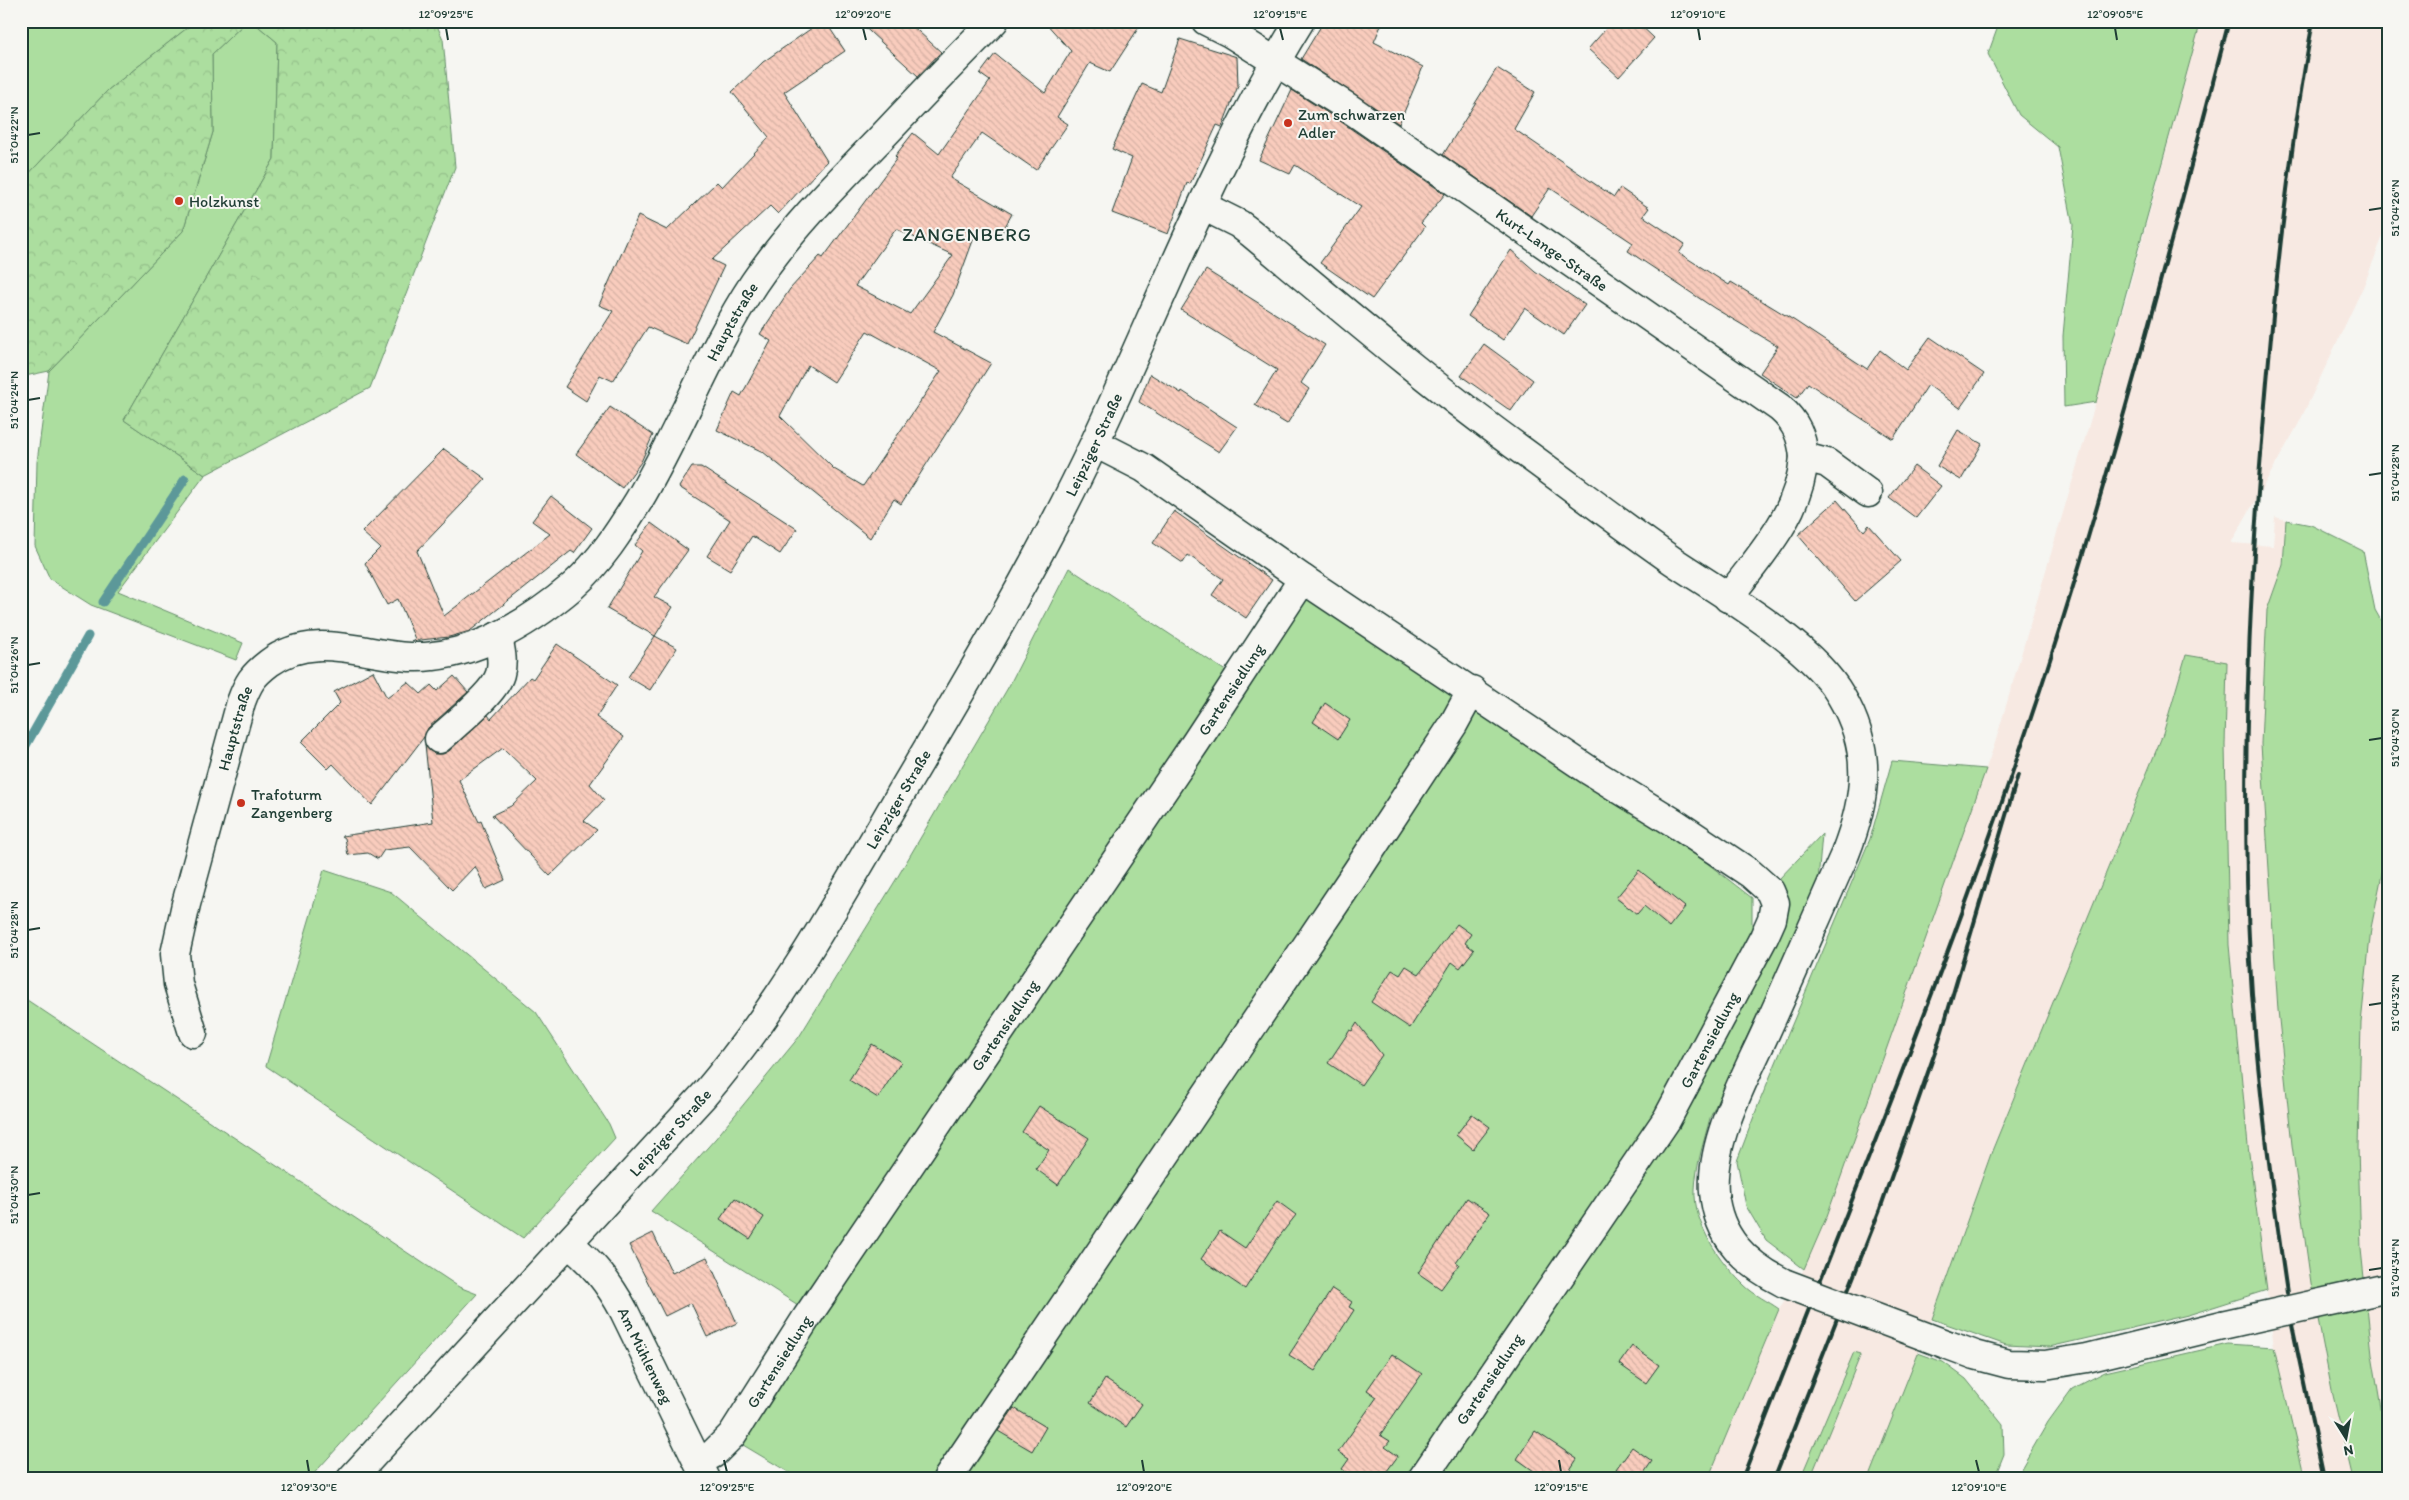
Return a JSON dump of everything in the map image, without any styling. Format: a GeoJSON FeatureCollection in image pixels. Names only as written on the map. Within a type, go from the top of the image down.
{"type":"FeatureCollection","features":[{"type":"Feature","properties":{"kind":"street","name":"Hauptstraße"},"geometry":{"type":"LineString","coordinates":[[192,1033],[178,984],[175,954],[186,904],[240,702],[252,677],[276,658],[290,650],[308,647],[342,647],[387,655],[430,657],[468,648],[498,636],[536,614],[574,585],[608,547],[645,489],[734,315],[769,262],[851,168],[994,21]]}},
{"type":"Feature","properties":{"kind":"street","name":"Kurt-Lange-Straße"},"geometry":{"type":"LineString","coordinates":[[1206,21],[1230,32],[1276,60],[1406,147],[1792,418],[1798,430],[1804,457],[1799,490],[1792,508],[1770,544],[1728,598]]}},
{"type":"Feature","properties":{"kind":"street","name":"Leipziger Straße"},"geometry":{"type":"LineString","coordinates":[[350,1479],[710,1089],[781,994],[989,644],[1060,515],[1095,443],[1203,206],[1276,60],[1300,21]]}},
{"type":"Feature","properties":{"kind":"street"},"geometry":{"type":"LineString","coordinates":[[1203,206],[1239,224],[1452,400],[1809,657],[1840,693],[1858,731],[1863,749],[1864,769],[1860,810],[1845,854],[1733,1108],[1718,1156],[1714,1176],[1716,1206],[1729,1238],[1741,1255],[1755,1267],[1784,1283],[1975,1355],[2009,1364],[2045,1365],[2086,1358],[2388,1288]]}},
{"type":"Feature","properties":{"kind":"street","name":"Gartensiedlung"},"geometry":{"type":"LineString","coordinates":[[1095,443],[1144,468],[1302,579],[1472,690],[1606,782],[1673,822],[1750,874],[1770,891],[1775,903],[1772,919],[1764,937],[1667,1118],[1422,1479]]}},
{"type":"Feature","properties":{"kind":"street"},"geometry":{"type":"LineString","coordinates":[[1804,457],[1828,463],[1868,493]]}},
{"type":"Feature","properties":{"kind":"street","name":"Gartensiedlung"},"geometry":{"type":"LineString","coordinates":[[702,1471],[713,1454],[732,1435],[806,1317],[1191,750],[1302,579]]}},
{"type":"Feature","properties":{"kind":"street"},"geometry":{"type":"LineString","coordinates":[[439,739],[492,689],[500,675],[502,659],[498,636]]}},
{"type":"Feature","properties":{"kind":"street"},"geometry":{"type":"LineString","coordinates":[[947,1479],[1357,871],[1453,725],[1472,690]]}},
{"type":"Feature","properties":{"kind":"street","name":"Am Mühlenweg"},"geometry":{"type":"LineString","coordinates":[[568,1243],[595,1266],[609,1284],[702,1471]]}},
{"type":"Feature","properties":{"kind":"shaded area"},"geometry":{"type":"Polygon","coordinates":[[[2201,21],[2388,21],[2388,223],[2364,285],[2298,425],[2231,543],[2273,546],[2275,517],[2286,520],[2283,565],[2267,610],[2261,744],[2278,1010],[2292,1145],[2311,1283],[2332,1391],[2353,1479],[2305,1479],[2274,1347],[2248,1146],[2229,945],[2225,745],[2227,663],[2186,655],[2163,734],[1992,1151],[1932,1319],[1868,1479],[1810,1479],[1861,1355],[1854,1352],[1800,1479],[1708,1479],[1779,1309],[1804,1269],[1827,1216],[1995,743],[2127,296],[2201,21]]]}},
{"type":"Feature","properties":{"kind":"shaded area"},"geometry":{"type":"Polygon","coordinates":[[[2388,845],[2386,1046],[2388,1450],[2372,1354],[2361,1249],[2358,1148],[2361,1023],[2371,928],[2388,845]]]}},
{"type":"Feature","properties":{"kind":"green space"},"geometry":{"type":"Polygon","coordinates":[[[21,21],[196,21],[108,90],[21,182],[21,21]]]}},
{"type":"Feature","properties":{"kind":"green space"},"geometry":{"type":"Polygon","coordinates":[[[196,21],[247,21],[212,54],[213,132],[183,231],[49,371],[25,376],[21,371],[21,182],[108,90],[196,21]]]}},
{"type":"Feature","properties":{"kind":"green space"},"geometry":{"type":"Polygon","coordinates":[[[247,21],[252,21],[277,42],[274,159],[124,420],[205,475],[118,591],[243,643],[236,660],[91,605],[50,579],[35,546],[37,462],[49,371],[183,231],[213,132],[212,54],[247,21]]]}},
{"type":"Feature","properties":{"kind":"green space"},"geometry":{"type":"Polygon","coordinates":[[[252,21],[435,21],[443,39],[455,167],[370,388],[205,475],[124,420],[274,159],[277,42],[252,21]]]}},
{"type":"Feature","properties":{"kind":"green space"},"geometry":{"type":"Polygon","coordinates":[[[2000,21],[2201,21],[2096,402],[2064,407],[2063,336],[2073,225],[2058,147],[2019,115],[1988,54],[2000,21]]]}},
{"type":"Feature","properties":{"kind":"green space"},"geometry":{"type":"Polygon","coordinates":[[[2286,520],[2311,525],[2363,551],[2375,610],[2388,633],[2388,845],[2371,928],[2361,1023],[2358,1148],[2361,1249],[2372,1354],[2388,1450],[2388,1479],[2353,1479],[2332,1391],[2311,1283],[2292,1145],[2278,1010],[2261,744],[2267,610],[2283,565],[2286,520]]]}},
{"type":"Feature","properties":{"kind":"green space"},"geometry":{"type":"Polygon","coordinates":[[[1069,568],[1247,685],[1310,594],[1707,863],[1752,898],[1752,928],[1656,1117],[1600,1237],[1778,880],[1822,834],[1818,881],[1710,1118],[1697,1171],[1695,1189],[1698,1216],[1717,1254],[1744,1285],[1779,1309],[1708,1479],[800,1479],[738,1442],[820,1319],[651,1211],[716,1138],[799,1037],[897,878],[1009,686],[1069,568]]]}},
{"type":"Feature","properties":{"kind":"green space"},"geometry":{"type":"Polygon","coordinates":[[[2186,655],[2227,662],[2225,745],[2229,945],[2248,1146],[2267,1290],[2188,1315],[2049,1347],[2006,1345],[1932,1319],[1992,1151],[2163,734],[2186,655]]]}},
{"type":"Feature","properties":{"kind":"green space"},"geometry":{"type":"Polygon","coordinates":[[[1892,761],[1986,769],[1827,1216],[1804,1269],[1766,1240],[1746,1206],[1737,1161],[1759,1103],[1870,839],[1892,761]]]}},
{"type":"Feature","properties":{"kind":"green space"},"geometry":{"type":"Polygon","coordinates":[[[324,870],[391,892],[536,1012],[609,1124],[615,1138],[523,1238],[266,1066],[324,870]]]}},
{"type":"Feature","properties":{"kind":"green space"},"geometry":{"type":"Polygon","coordinates":[[[21,996],[459,1287],[477,1294],[309,1479],[21,1479],[21,996]]]}},
{"type":"Feature","properties":{"kind":"green space"},"geometry":{"type":"Polygon","coordinates":[[[2228,1344],[2274,1347],[2305,1479],[2015,1479],[2048,1422],[2072,1389],[2105,1372],[2228,1344]]]}},
{"type":"Feature","properties":{"kind":"green space"},"geometry":{"type":"Polygon","coordinates":[[[1854,1352],[1861,1354],[1810,1479],[1800,1479],[1854,1352]]]}},
{"type":"Feature","properties":{"kind":"green space"},"geometry":{"type":"Polygon","coordinates":[[[1918,1353],[1943,1362],[1966,1379],[2003,1425],[2004,1454],[1994,1479],[1868,1479],[1918,1353]]]}},
{"type":"Feature","properties":{"kind":"building"},"geometry":{"type":"Polygon","coordinates":[[[822,21],[825,21],[845,51],[784,92],[827,161],[778,214],[770,206],[712,260],[724,266],[687,344],[648,327],[613,381],[600,375],[586,401],[565,387],[613,311],[599,305],[638,216],[667,230],[717,182],[722,187],[769,137],[732,92],[763,62],[822,21]]]}},
{"type":"Feature","properties":{"kind":"building"},"geometry":{"type":"Polygon","coordinates":[[[858,21],[907,21],[941,52],[918,76],[858,21]]]}},
{"type":"Feature","properties":{"kind":"building"},"geometry":{"type":"Polygon","coordinates":[[[1044,21],[1143,21],[1110,72],[1090,63],[1057,117],[1068,124],[1036,170],[982,133],[950,178],[1012,214],[998,239],[978,227],[953,295],[933,332],[991,363],[901,504],[894,499],[870,538],[763,452],[717,430],[734,392],[741,396],[771,341],[760,334],[790,289],[820,256],[823,258],[897,158],[895,156],[913,133],[939,154],[990,81],[980,74],[995,54],[1045,93],[1071,51],[1044,21]],[[896,229],[855,286],[910,314],[953,255],[896,229]],[[867,331],[834,382],[808,365],[780,416],[834,469],[863,486],[941,371],[867,331]]]}},
{"type":"Feature","properties":{"kind":"building"},"geometry":{"type":"Polygon","coordinates":[[[1324,21],[1383,21],[1374,42],[1423,67],[1399,124],[1301,59],[1324,21]]]}},
{"type":"Feature","properties":{"kind":"building"},"geometry":{"type":"Polygon","coordinates":[[[1613,21],[1636,21],[1654,38],[1619,77],[1588,49],[1613,21]]]}},
{"type":"Feature","properties":{"kind":"building"},"geometry":{"type":"Polygon","coordinates":[[[1180,39],[1237,57],[1238,86],[1222,127],[1217,125],[1190,184],[1187,183],[1168,234],[1112,213],[1132,158],[1112,149],[1142,84],[1161,92],[1180,39]]]}},
{"type":"Feature","properties":{"kind":"building"},"geometry":{"type":"Polygon","coordinates":[[[1497,68],[1535,92],[1514,129],[1614,197],[1620,188],[1649,208],[1643,216],[1685,244],[1679,253],[1729,285],[1731,282],[1795,321],[1867,369],[1880,350],[1906,370],[1930,337],[1984,374],[1960,408],[1928,385],[1893,439],[1808,383],[1797,398],[1760,373],[1778,346],[1714,308],[1628,251],[1633,243],[1550,188],[1531,216],[1443,155],[1497,68]]]}},
{"type":"Feature","properties":{"kind":"building"},"geometry":{"type":"Polygon","coordinates":[[[1292,90],[1445,194],[1421,223],[1425,227],[1372,299],[1320,263],[1361,207],[1295,165],[1290,174],[1259,160],[1292,90]]]}},
{"type":"Feature","properties":{"kind":"building"},"geometry":{"type":"Polygon","coordinates":[[[1511,250],[1535,271],[1585,305],[1564,335],[1525,308],[1503,340],[1468,316],[1511,250]]]}},
{"type":"Feature","properties":{"kind":"building"},"geometry":{"type":"Polygon","coordinates":[[[1206,270],[1325,345],[1301,383],[1309,389],[1287,424],[1255,405],[1277,370],[1181,310],[1206,270]]]}},
{"type":"Feature","properties":{"kind":"building"},"geometry":{"type":"Polygon","coordinates":[[[1484,344],[1533,380],[1511,411],[1461,376],[1484,344]]]}},
{"type":"Feature","properties":{"kind":"building"},"geometry":{"type":"Polygon","coordinates":[[[1150,374],[1181,393],[1182,391],[1237,427],[1219,452],[1139,402],[1150,374]]]}},
{"type":"Feature","properties":{"kind":"building"},"geometry":{"type":"Polygon","coordinates":[[[610,407],[653,435],[641,462],[622,488],[576,454],[610,407]]]}},
{"type":"Feature","properties":{"kind":"building"},"geometry":{"type":"Polygon","coordinates":[[[1958,430],[1982,444],[1961,480],[1937,466],[1958,430]]]}},
{"type":"Feature","properties":{"kind":"building"},"geometry":{"type":"Polygon","coordinates":[[[444,449],[486,479],[417,551],[444,616],[550,534],[532,521],[551,496],[592,528],[574,553],[571,551],[470,631],[449,637],[411,641],[415,639],[398,599],[387,605],[365,563],[380,548],[362,532],[444,449]]]}},
{"type":"Feature","properties":{"kind":"building"},"geometry":{"type":"Polygon","coordinates":[[[1914,466],[1941,486],[1916,518],[1889,498],[1914,466]]]}},
{"type":"Feature","properties":{"kind":"building"},"geometry":{"type":"Polygon","coordinates":[[[692,467],[701,467],[797,529],[780,554],[752,536],[730,570],[707,556],[730,520],[679,487],[692,467]]]}},
{"type":"Feature","properties":{"kind":"building"},"geometry":{"type":"Polygon","coordinates":[[[1837,500],[1864,531],[1869,525],[1901,561],[1855,601],[1798,535],[1837,500]]]}},
{"type":"Feature","properties":{"kind":"building"},"geometry":{"type":"Polygon","coordinates":[[[1174,511],[1272,580],[1246,618],[1212,595],[1223,579],[1188,555],[1183,563],[1153,543],[1174,511]]]}},
{"type":"Feature","properties":{"kind":"building"},"geometry":{"type":"Polygon","coordinates":[[[651,523],[688,550],[654,597],[673,607],[655,636],[607,609],[642,551],[635,545],[651,523]]]}},
{"type":"Feature","properties":{"kind":"building"},"geometry":{"type":"Polygon","coordinates":[[[655,636],[677,648],[650,690],[628,677],[655,636]]]}},
{"type":"Feature","properties":{"kind":"building"},"geometry":{"type":"Polygon","coordinates":[[[557,644],[617,685],[596,717],[624,737],[590,784],[604,800],[584,821],[597,830],[550,876],[492,815],[511,806],[537,781],[503,748],[459,780],[479,822],[481,821],[505,880],[486,889],[475,866],[452,890],[410,847],[384,850],[378,859],[368,853],[348,855],[345,838],[342,836],[433,822],[425,744],[434,754],[443,754],[449,751],[488,715],[491,719],[530,677],[533,679],[557,644]]]}},
{"type":"Feature","properties":{"kind":"building"},"geometry":{"type":"Polygon","coordinates":[[[373,671],[387,698],[408,682],[421,694],[431,685],[437,691],[454,676],[468,692],[428,728],[424,737],[372,805],[333,764],[328,769],[301,742],[340,703],[334,692],[373,671]]]}},
{"type":"Feature","properties":{"kind":"building"},"geometry":{"type":"Polygon","coordinates":[[[1325,703],[1350,720],[1338,739],[1313,722],[1325,703]]]}},
{"type":"Feature","properties":{"kind":"building"},"geometry":{"type":"Polygon","coordinates":[[[1639,870],[1685,907],[1669,927],[1644,906],[1637,914],[1616,898],[1639,870]]]}},
{"type":"Feature","properties":{"kind":"building"},"geometry":{"type":"Polygon","coordinates":[[[1457,924],[1471,934],[1465,943],[1474,950],[1460,968],[1452,962],[1410,1028],[1371,1002],[1392,970],[1400,975],[1406,966],[1419,974],[1457,924]]]}},
{"type":"Feature","properties":{"kind":"building"},"geometry":{"type":"Polygon","coordinates":[[[1357,1023],[1382,1055],[1361,1085],[1328,1063],[1350,1030],[1352,1031],[1357,1023]]]}},
{"type":"Feature","properties":{"kind":"building"},"geometry":{"type":"Polygon","coordinates":[[[872,1044],[901,1062],[878,1098],[849,1080],[872,1044]]]}},
{"type":"Feature","properties":{"kind":"building"},"geometry":{"type":"Polygon","coordinates":[[[1039,1106],[1089,1138],[1058,1185],[1036,1169],[1049,1150],[1022,1132],[1039,1106]]]}},
{"type":"Feature","properties":{"kind":"building"},"geometry":{"type":"Polygon","coordinates":[[[1472,1114],[1490,1127],[1473,1149],[1456,1135],[1472,1114]]]}},
{"type":"Feature","properties":{"kind":"building"},"geometry":{"type":"Polygon","coordinates":[[[735,1198],[764,1217],[750,1239],[720,1219],[735,1198]]]}},
{"type":"Feature","properties":{"kind":"building"},"geometry":{"type":"Polygon","coordinates":[[[1467,1198],[1490,1213],[1456,1262],[1459,1264],[1441,1289],[1418,1273],[1467,1198]]]}},
{"type":"Feature","properties":{"kind":"building"},"geometry":{"type":"Polygon","coordinates":[[[1277,1201],[1296,1215],[1278,1238],[1245,1289],[1201,1259],[1220,1231],[1245,1248],[1277,1201]]]}},
{"type":"Feature","properties":{"kind":"building"},"geometry":{"type":"Polygon","coordinates":[[[653,1233],[672,1273],[707,1257],[737,1323],[707,1337],[691,1303],[665,1316],[629,1245],[653,1233]]]}},
{"type":"Feature","properties":{"kind":"building"},"geometry":{"type":"Polygon","coordinates":[[[1332,1289],[1352,1302],[1349,1307],[1354,1310],[1315,1371],[1289,1355],[1332,1289]]]}},
{"type":"Feature","properties":{"kind":"building"},"geometry":{"type":"Polygon","coordinates":[[[1632,1346],[1659,1365],[1646,1383],[1619,1364],[1632,1346]]]}},
{"type":"Feature","properties":{"kind":"building"},"geometry":{"type":"Polygon","coordinates":[[[1392,1354],[1422,1374],[1380,1435],[1390,1441],[1385,1447],[1398,1456],[1381,1479],[1356,1479],[1342,1469],[1349,1459],[1338,1452],[1377,1397],[1367,1390],[1392,1354]]]}},
{"type":"Feature","properties":{"kind":"building"},"geometry":{"type":"Polygon","coordinates":[[[1105,1379],[1142,1404],[1126,1427],[1090,1403],[1105,1379]]]}},
{"type":"Feature","properties":{"kind":"building"},"geometry":{"type":"Polygon","coordinates":[[[1014,1408],[1046,1427],[1032,1451],[998,1431],[1014,1408]]]}},
{"type":"Feature","properties":{"kind":"building"},"geometry":{"type":"Polygon","coordinates":[[[1535,1431],[1577,1459],[1564,1479],[1529,1479],[1534,1471],[1517,1459],[1535,1431]]]}},
{"type":"Feature","properties":{"kind":"building"},"geometry":{"type":"Polygon","coordinates":[[[1632,1447],[1652,1461],[1640,1479],[1630,1479],[1616,1469],[1632,1447]]]}},
{"type":"Feature","properties":{"kind":"waterway"},"geometry":{"type":"LineString","coordinates":[[103,602],[185,479]]}},
{"type":"Feature","properties":{"kind":"waterway"},"geometry":{"type":"LineString","coordinates":[[21,754],[88,636]]}},
{"type":"Feature","properties":{"kind":"railway"},"geometry":{"type":"LineString","coordinates":[[1742,1479],[1939,975],[2013,771],[2097,508],[2165,265],[2229,21]]}},
{"type":"Feature","properties":{"kind":"railway"},"geometry":{"type":"LineString","coordinates":[[2287,1293],[2275,1210],[2256,1044],[2247,894],[2246,761],[2253,562],[2272,327],[2289,174],[2313,21]]}},
{"type":"Feature","properties":{"kind":"railway"},"geometry":{"type":"LineString","coordinates":[[1774,1479],[1880,1209],[1939,1041],[2018,775]]}},
{"type":"Feature","properties":{"kind":"railway"},"geometry":{"type":"LineString","coordinates":[[2292,1325],[2324,1479]]}},
{"type":"Feature","properties":{"kind":"place","name":"Zum schwarzen Adler"},"geometry":{"type":"Point","coordinates":[1288,123]}},
{"type":"Feature","properties":{"kind":"place","name":"Holzkunst"},"geometry":{"type":"Point","coordinates":[179,201]}},
{"type":"Feature","properties":{"kind":"place","name":"Trafoturm Zangenberg"},"geometry":{"type":"Point","coordinates":[241,803]}},
{"type":"Feature","properties":{"kind":"district","name":"ZANGENBERG"},"geometry":{"type":"Point","coordinates":[967,234]}}]}
